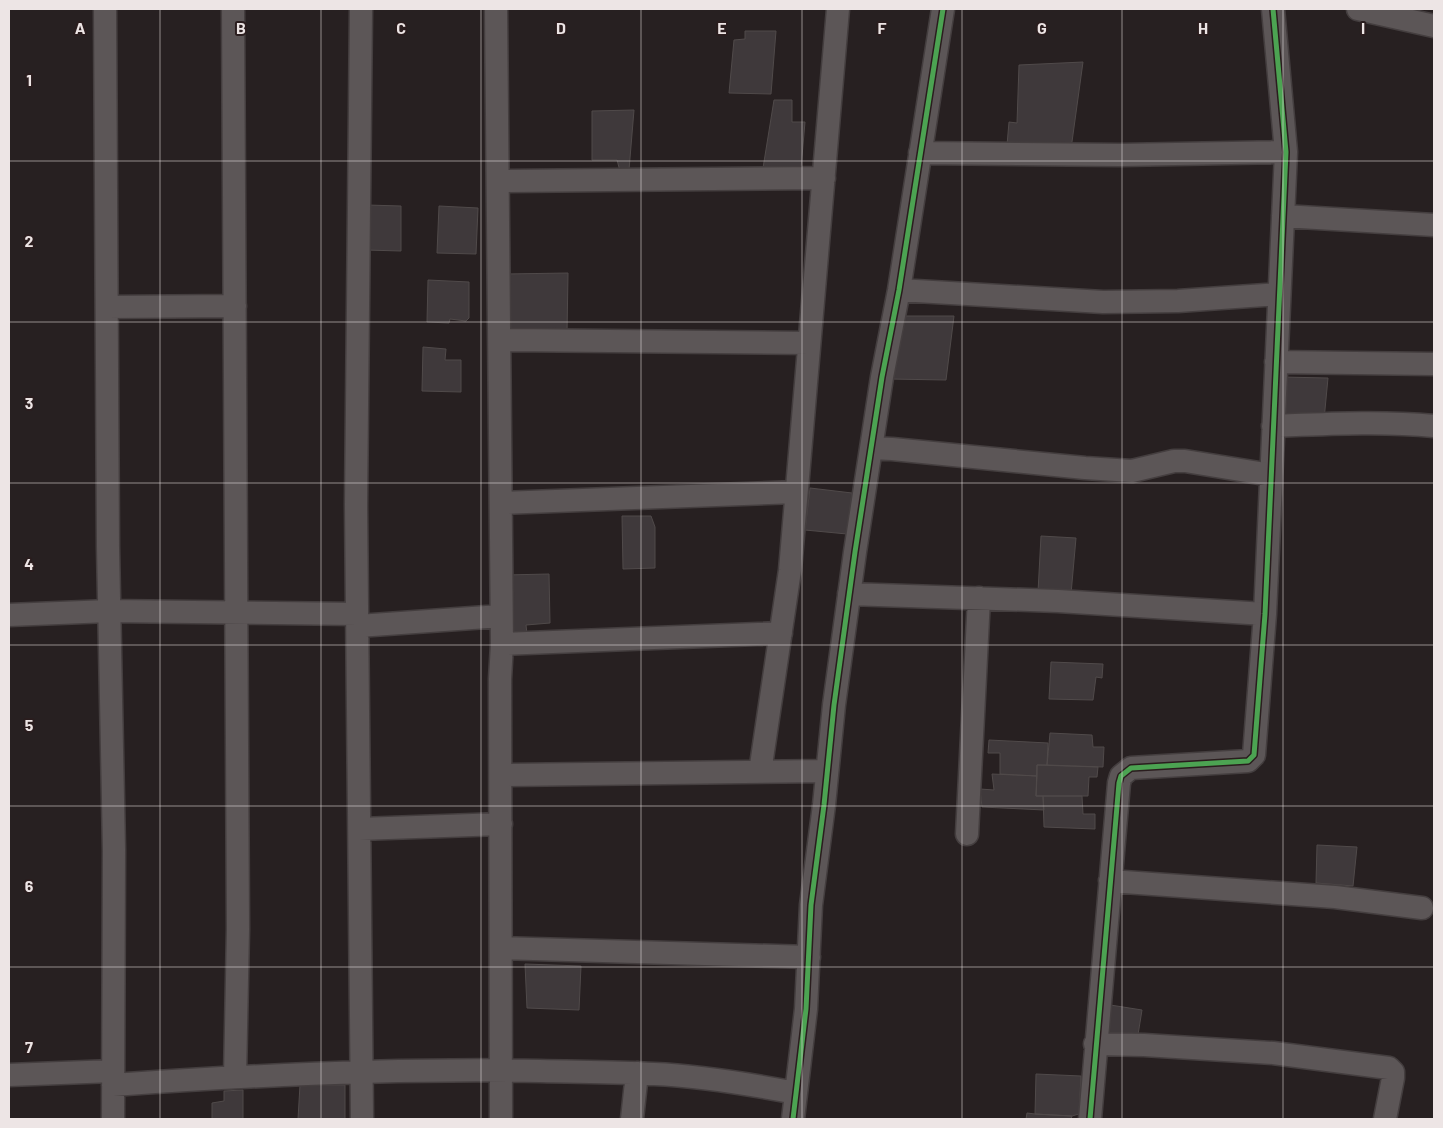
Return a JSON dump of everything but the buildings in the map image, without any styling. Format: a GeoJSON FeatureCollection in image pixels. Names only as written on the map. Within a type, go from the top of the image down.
{"type":"FeatureCollection","features":[{"type":"Feature","properties":{"kind":"street"},"geometry":{"type":"LineString","coordinates":[[105,9],[109,611],[114,850],[113,1119]]}},
{"type":"Feature","properties":{"kind":"street"},"geometry":{"type":"LineString","coordinates":[[233,9],[238,929],[235,1076]]}},
{"type":"Feature","properties":{"kind":"street"},"geometry":{"type":"LineString","coordinates":[[361,9],[356,485],[362,1119]]}},
{"type":"Feature","properties":{"kind":"street"},"geometry":{"type":"LineString","coordinates":[[496,9],[502,644],[500,679],[501,1119]]}},
{"type":"Feature","properties":{"kind":"street"},"geometry":{"type":"LineString","coordinates":[[760,772],[790,570],[838,9]]}},
{"type":"Feature","properties":{"kind":"street"},"geometry":{"type":"LineString","coordinates":[[793,1119],[806,1009],[812,905],[834,705],[849,594],[882,377],[899,290],[943,9]]}},
{"type":"Feature","properties":{"kind":"street"},"geometry":{"type":"LineString","coordinates":[[1090,1119],[1095,1044],[1121,776],[1131,768],[1248,761],[1254,754],[1265,614],[1286,152],[1273,9]]}},
{"type":"Feature","properties":{"kind":"street"},"geometry":{"type":"LineString","coordinates":[[1358,9],[1434,26]]}},
{"type":"Feature","properties":{"kind":"street"},"geometry":{"type":"LineString","coordinates":[[920,153],[1121,155],[1286,152]]}},
{"type":"Feature","properties":{"kind":"street"},"geometry":{"type":"LineString","coordinates":[[498,181],[824,178]]}},
{"type":"Feature","properties":{"kind":"street"},"geometry":{"type":"LineString","coordinates":[[1283,216],[1434,225]]}},
{"type":"Feature","properties":{"kind":"street"},"geometry":{"type":"LineString","coordinates":[[899,290],[1102,302],[1178,301],[1279,294]]}},
{"type":"Feature","properties":{"kind":"street"},"geometry":{"type":"LineString","coordinates":[[107,307],[235,306]]}},
{"type":"Feature","properties":{"kind":"street"},"geometry":{"type":"LineString","coordinates":[[500,340],[809,343]]}},
{"type":"Feature","properties":{"kind":"street"},"geometry":{"type":"LineString","coordinates":[[1276,362],[1434,364]]}},
{"type":"Feature","properties":{"kind":"street"},"geometry":{"type":"LineString","coordinates":[[1273,426],[1363,424],[1434,426]]}},
{"type":"Feature","properties":{"kind":"street"},"geometry":{"type":"LineString","coordinates":[[872,448],[1086,468],[1132,470],[1185,460],[1271,475]]}},
{"type":"Feature","properties":{"kind":"street"},"geometry":{"type":"LineString","coordinates":[[501,503],[796,492]]}},
{"type":"Feature","properties":{"kind":"street"},"geometry":{"type":"LineString","coordinates":[[849,594],[1148,606],[1265,614]]}},
{"type":"Feature","properties":{"kind":"street"},"geometry":{"type":"LineString","coordinates":[[967,834],[979,598]]}},
{"type":"Feature","properties":{"kind":"street"},"geometry":{"type":"LineString","coordinates":[[9,615],[109,611],[236,613],[358,620],[501,616]]}},
{"type":"Feature","properties":{"kind":"street"},"geometry":{"type":"LineString","coordinates":[[502,644],[781,633]]}},
{"type":"Feature","properties":{"kind":"street"},"geometry":{"type":"LineString","coordinates":[[501,775],[827,772]]}},
{"type":"Feature","properties":{"kind":"street"},"geometry":{"type":"LineString","coordinates":[[360,829],[501,824]]}},
{"type":"Feature","properties":{"kind":"street"},"geometry":{"type":"LineString","coordinates":[[1110,881],[1335,897],[1422,908]]}},
{"type":"Feature","properties":{"kind":"street"},"geometry":{"type":"LineString","coordinates":[[501,948],[809,957]]}},
{"type":"Feature","properties":{"kind":"street"},"geometry":{"type":"LineString","coordinates":[[1095,1044],[1273,1053],[1389,1068],[1393,1072],[1393,1078],[1385,1119]]}},
{"type":"Feature","properties":{"kind":"street"},"geometry":{"type":"LineString","coordinates":[[9,1075],[113,1078],[362,1071],[500,1070],[637,1073],[736,1082],[796,1093]]}},
{"type":"Feature","properties":{"kind":"street"},"geometry":{"type":"LineString","coordinates":[[632,1119],[637,1073]]}},
{"type":"Feature","properties":{"kind":"cycle path"},"geometry":{"type":"LineString","coordinates":[[793,1119],[806,1009],[811,905],[834,705],[882,377],[899,290],[943,9]]}},
{"type":"Feature","properties":{"kind":"cycle path"},"geometry":{"type":"LineString","coordinates":[[1090,1119],[1121,776],[1131,768],[1248,761],[1254,755],[1265,614],[1286,152],[1273,9]]}}]}
